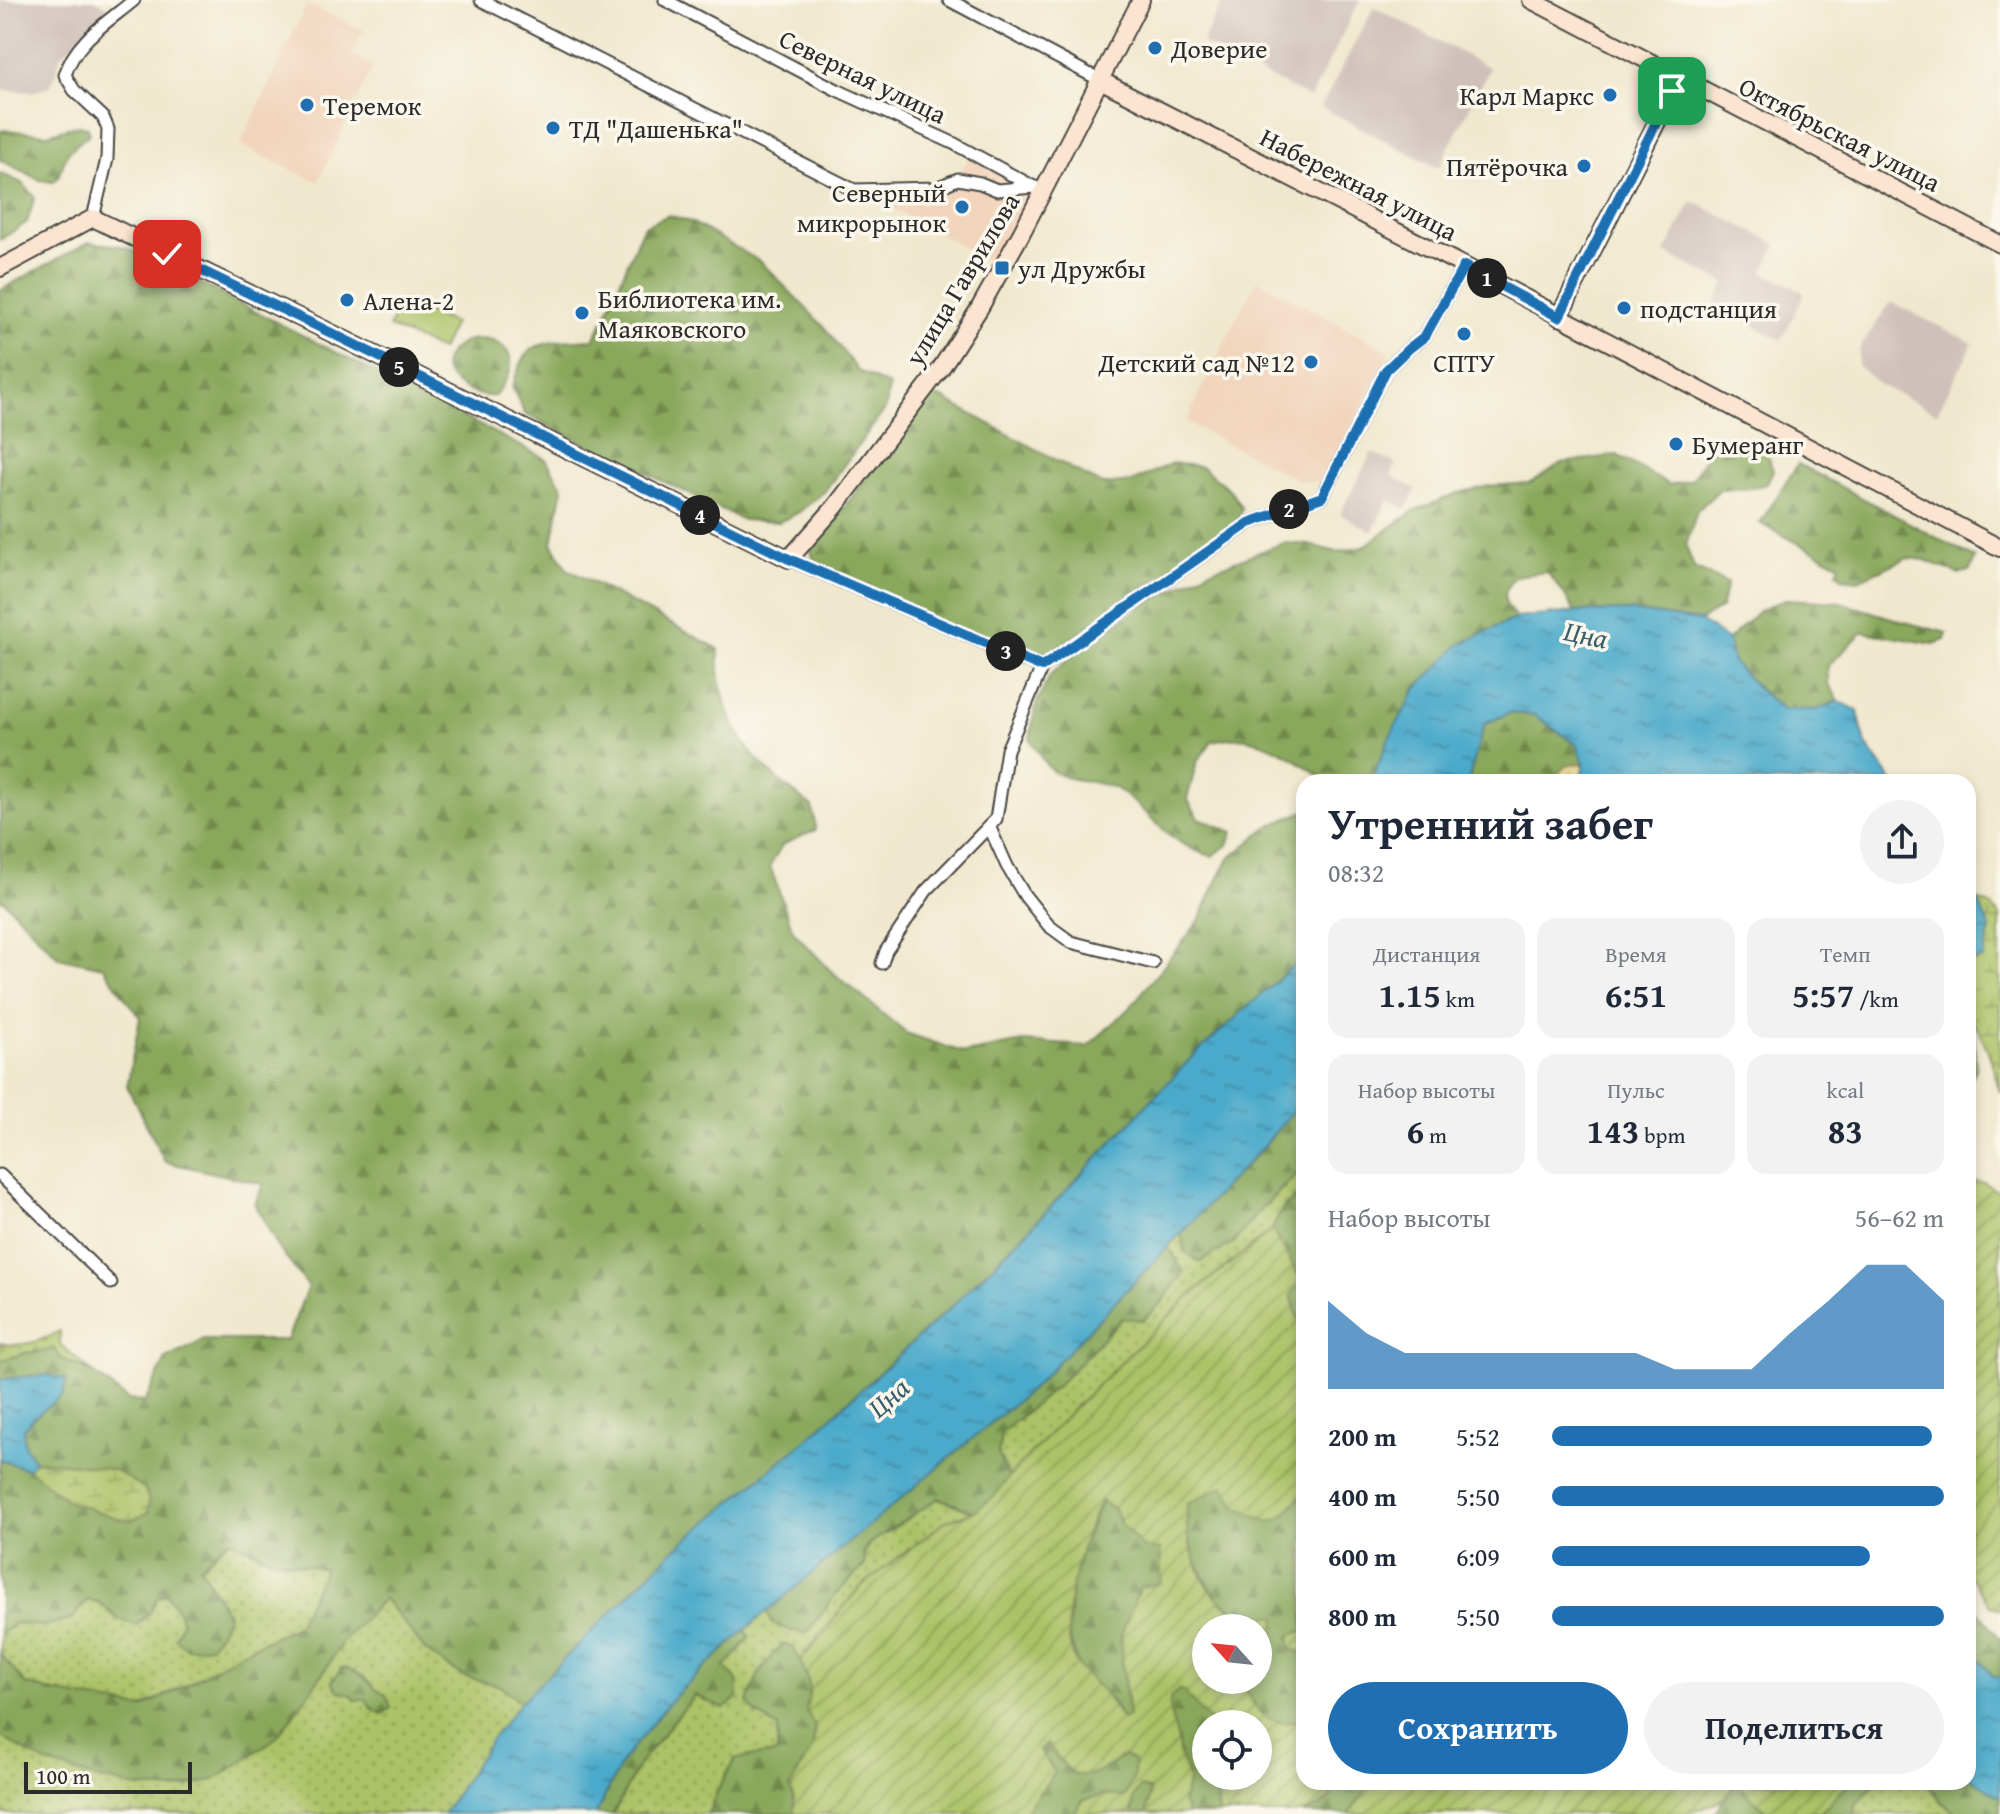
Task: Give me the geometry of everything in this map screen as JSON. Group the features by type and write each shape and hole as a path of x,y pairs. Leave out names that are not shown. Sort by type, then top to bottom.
{"street":[{"path":"0,268 93,218 107,159 108,129 103,117 74,90 65,75 80,45 134,0"},
{"path":"481,0 854,190 936,188 958,179 997,190 1039,189"},
{"name":"Северная улица","path":"665,0 837,90 953,143 1039,189"},
{"name":"Набережная улица","path":"949,0 2000,548"},
{"name":"улица Гаврилова","path":"789,559 835,507 941,368 979,309 1039,189 1141,0"},
{"name":"Октябрьская улица","path":"1531,0 2000,244"},
{"path":"1559,317 1679,78"},
{"path":"93,218 789,559 1042,667"},
{"path":"882,963 886,951 926,891 996,819 1007,750 1042,667 1249,523 1322,497 1386,370 1425,336 1464,266"},
{"path":"989,826 1007,866 1025,896 1049,926 1071,942 1153,963"},
{"path":"0,1175 111,1283"}],"shaded area":[{"path":"0,0 94,0 112,9 60,56 49,87 32,92 0,90"},
{"path":"1223,0 1360,0 1310,98 1202,43"},
{"name":"Теремок","path":"307,4 363,30 352,55 373,66 318,182 240,145"},
{"path":"1374,7 1490,68 1438,168 1321,107"},
{"name":"Северный микрорынок","path":"971,154 1042,191 1002,268 875,199 879,191 936,188 957,179"},
{"path":"1692,201 1777,244 1763,272 1805,293 1781,340 1714,305 1725,283 1665,253"},
{"path":"1257,280 1390,352 1323,482 1300,481 1186,422"},
{"path":"1891,302 1973,343 1937,413 1881,386 1858,366 1859,349"},
{"path":"1372,452 1396,464 1391,475 1416,489 1406,509 1388,500 1372,532 1340,514"}],"green space":[{"path":"79,125 88,127 89,134 68,152 53,182 40,180 0,160 0,131 47,134"},
{"path":"0,173 22,183 35,197 27,222 0,240"},
{"path":"669,215 695,224 761,262 825,328 858,371 889,386 886,408 824,492 798,513 779,522 743,520 525,414 512,387 524,358 536,347 560,341 594,339 644,226"},
{"path":"89,242 122,246 546,459 563,488 552,543 567,569 719,649 719,672 726,707 743,741 766,769 812,807 816,830 782,845 770,866 793,931 830,970 906,1033 965,1053 1023,1042 1088,1046 1129,1009 1199,921 1229,859 1269,826 1296,814 1296,963 949,1309 806,1440 676,1548 521,1702 500,1686 461,1675 425,1650 384,1598 342,1642 277,1737 216,1779 175,1790 136,1787 87,1776 44,1762 0,1736 0,1649 1,1655 25,1684 142,1708 244,1651 297,1626 325,1569 270,1558 229,1539 200,1567 228,1614 210,1646 186,1648 175,1638 182,1621 166,1594 157,1598 149,1614 136,1625 118,1619 99,1602 87,1600 71,1620 41,1626 15,1623 0,1635 0,1460 28,1469 68,1501 75,1464 35,1461 25,1447 23,1429 63,1395 47,1375 0,1379 0,1361 25,1353 55,1349 60,1358 92,1372 128,1400 145,1402 166,1359 204,1340 287,1340 308,1286 279,1249 255,1204 263,1184 165,1162 127,1086 140,1018 103,967 58,957 0,900 0,290"},
{"path":"401,300 454,323 441,350 389,327"},
{"path":"470,340 495,342 508,352 511,368 495,396 480,395 465,389 452,380 444,368 452,351"},
{"path":"929,395 942,398 1102,485 1132,482 1173,463 1202,467 1231,491 1242,509 1236,523 1040,660 1015,662 814,561 810,547 833,522"},
{"path":"1721,440 1743,441 1765,451 1773,470 1767,484 1719,490 1697,511 1686,546 1694,568 1727,583 1721,608 1700,621 1631,611 1575,612 1547,572 1515,576 1505,592 1505,602 1516,618 1460,644 1390,736 1374,774 1317,774 1283,752 1261,743 1234,738 1212,741 1197,762 1187,799 1199,818 1233,832 1228,845 1212,856 1196,851 1171,836 1116,789 1051,770 1030,739 1036,704 1051,674 1089,642 1145,604 1208,571 1284,543 1337,552 1363,547 1414,511 1458,493 1489,486 1530,483 1562,463 1617,455 1669,485 1691,480"},
{"path":"1798,464 1975,558 1970,571 1958,574 1925,560 1907,558 1858,580 1842,578 1837,572 1840,565 1760,523"},
{"path":"1785,599 1840,602 1947,633 1945,640 1934,644 1863,632 1828,666 1828,683 1839,701 1816,710 1783,709 1759,690 1733,662 1728,640 1759,611"},
{"path":"1509,713 1534,715 1577,745 1584,763 1567,766 1558,774 1470,774 1484,724"},
{"path":"1977,900 1991,905 2000,916 2000,1092 1992,1062 1976,1027 1976,960 1983,959 1990,928"},
{"path":"1296,1108 1296,1175 1260,1210 1234,1242 1200,1262 1185,1252 1181,1233"},
{"path":"1296,1175 1296,1197 1283,1208 1272,1230 1193,1293 1073,1409 1009,1477 998,1453 1001,1433 1057,1386 1178,1260 1168,1247 1181,1233 1185,1252 1234,1242 1260,1210"},
{"path":"1976,1182 1983,1182 2000,1193 2000,1609 1991,1606 1976,1584"},
{"path":"1296,1197 1296,1311 1272,1230 1283,1208"},
{"path":"1272,1230 1296,1271 1296,1289 1291,1295 1296,1311 1296,1501 1283,1516 1269,1522 1237,1507 1223,1486 1187,1504 1187,1528 1199,1570 1220,1601 1244,1614 1192,1614 1192,1694 1247,1694 1259,1710 1199,1710 1180,1689 1170,1697 1170,1713 1179,1754 1189,1779 1182,1804 1188,1814 1147,1814 1150,1790 1140,1787 1133,1798 1132,1814 1074,1814 1083,1800 1105,1795 1124,1797 1134,1777 1134,1761 1124,1756 1092,1774 1078,1775 1065,1766 1046,1743 1039,1750 1055,1772 1023,1814 794,1814 790,1787 813,1747 815,1727 806,1710 809,1685 800,1661 859,1588 946,1521 973,1512 993,1498 1073,1409 1193,1293","holes":["1101,1501 1114,1509 1121,1524 1143,1547 1160,1550 1161,1583 1140,1587 1121,1635 1129,1716 1122,1719 1101,1689 1079,1667 1072,1651 1069,1608 1078,1560"]},
{"path":"1168,1247 1184,1272 1162,1302 1143,1320 1122,1318 1057,1386 1001,1433 998,1453 1009,1477 993,1498 973,1512 939,1498 869,1544 864,1552 865,1565 836,1594 807,1633 773,1624 767,1611 1036,1385"},
{"path":"60,1331 60,1344 92,1372 60,1358 25,1353 0,1361 0,1343 31,1343"},
{"path":"35,1461 114,1470 144,1488 149,1501 148,1513 132,1520 119,1519 68,1501 28,1469"},
{"path":"1223,1485 1283,1516 1296,1501 1296,1633 1289,1636 1291,1649 1296,1651 1296,1721 1272,1720 1272,1710 1259,1710 1247,1694 1272,1694 1272,1614 1236,1612 1217,1598 1197,1566 1187,1533 1187,1504"},
{"path":"939,1498 973,1512 946,1521 859,1588 800,1661 793,1647 756,1713 778,1728 777,1753 735,1759 708,1814 613,1814 640,1762 695,1695 725,1667 750,1637 745,1630 767,1611 773,1624 807,1633 836,1594 865,1565 864,1552 869,1544"},
{"path":"1101,1501 1114,1509 1121,1524 1160,1550 1161,1583 1121,1635 1129,1717 1122,1719 1113,1703 1078,1666 1068,1633 1072,1583"},
{"path":"230,1539 270,1558 325,1569 297,1626 244,1651 141,1708 25,1684 1,1655 0,1635 14,1622 41,1626 87,1600 99,1602 118,1619 149,1614 157,1598 166,1594 182,1621 228,1614 200,1567"},
{"path":"384,1597 425,1650 461,1675 500,1686 521,1702 491,1740 443,1814 0,1814 0,1736 45,1762 87,1776 277,1737 342,1642","holes":["352,1695 386,1695 383,1714 373,1709 366,1699 355,1700"]},
{"path":"1976,1610 2000,1638 2000,1678 1992,1675 1976,1656"},
{"path":"1272,1617 1277,1617 1273,1640"},
{"path":"745,1630 750,1637 725,1667 737,1681 738,1697 724,1709 695,1695 640,1762 613,1814 596,1814 623,1760 672,1699"},
{"path":"1296,1633 1296,1651 1291,1649 1289,1636"},
{"path":"783,1644 793,1647 805,1670 809,1685 807,1710 815,1726 813,1747 790,1787 794,1814 708,1814 735,1759 777,1753 778,1728 756,1713 748,1703 761,1671"},
{"path":"342,1668 356,1672 386,1695 391,1708 383,1714 373,1709 366,1699 355,1700 352,1695 337,1689 332,1681"},
{"path":"1180,1689 1201,1710 1192,1710 1192,1790 1216,1790 1219,1814 1188,1814 1182,1804 1189,1779 1179,1754 1170,1713 1170,1697"},
{"path":"1272,1720 1296,1721 1296,1790 1336,1790 1319,1806 1303,1812 1219,1814 1216,1790 1244,1793 1248,1790 1272,1790"},
{"path":"1046,1743 1065,1766 1078,1775 1092,1774 1124,1756 1134,1761 1134,1777 1124,1797 1105,1795 1083,1800 1074,1814 1023,1814 1055,1772 1039,1749"},
{"path":"1976,1781 2000,1797 2000,1814 1957,1814 1932,1790 1976,1790"},
{"path":"1140,1787 1150,1790 1147,1814 1132,1814 1133,1798"},
{"path":"1335,1790 1366,1790 1350,1814 1303,1814 1315,1809"},
{"path":"1731,1790 1744,1790 1769,1814 1711,1814 1715,1813"},
{"path":"1731,1790 1723,1800 1688,1814 1350,1814 1364,1792"},
{"path":"1744,1790 1841,1790 1821,1812 1769,1814"},
{"path":"1841,1790 1869,1790 1855,1805 1855,1814 1805,1814 1821,1812"},
{"path":"1869,1790 1932,1790 1957,1814 1855,1814 1855,1805"}],"sand":[{"path":"1584,763 1582,774 1558,774 1567,766"}],"water":[{"name":"Цна","path":"1631,611 1700,621 1728,640 1733,662 1759,690 1783,709 1816,710 1839,701 1858,711 1865,743 1887,774 1582,774 1584,763 1577,745 1534,715 1509,713 1484,724 1470,774 1374,774 1390,736 1417,688 1460,644 1516,618 1575,612"},
{"path":"1976,899 1990,928 1983,959 1976,960"},
{"name":"Цна","path":"1296,963 1296,1108 1263,1147 1036,1385 745,1630 672,1699 623,1760 596,1814 443,1814 491,1740 521,1702 676,1548 806,1440 949,1309 1025,1234 1191,1058"},
{"path":"47,1375 66,1379 63,1395 23,1429 25,1447 35,1461 28,1469 0,1460 0,1379"},
{"path":"1976,1656 1992,1675 2000,1678 2000,1797 1976,1781"}],"place":[{"name":"Доверие","path":"1155,48"},
{"name":"Карл Маркс","path":"1610,95"},
{"name":"Теремок","path":"307,105"},
{"name":"ТД \"Дашенька\"","path":"553,128"},
{"name":"Пятёрочка","path":"1584,166"},
{"name":"Северный микрорынок","path":"962,207"},
{"name":"ул Дружбы","path":"1002,268"},
{"name":"Алена-2","path":"347,300"},
{"name":"подстанция","path":"1624,308"},
{"name":"Библиотека им. Маяковского","path":"582,313"},
{"name":"СПТУ","path":"1464,334"},
{"name":"Детский сад №12","path":"1311,362"},
{"name":"Бумеранг","path":"1676,444"}],"route":[{"path":"167,254 789,559 1042,667 1249,523 1322,497 1386,370 1425,336 1464,266 1559,317 1672,91"}]}
